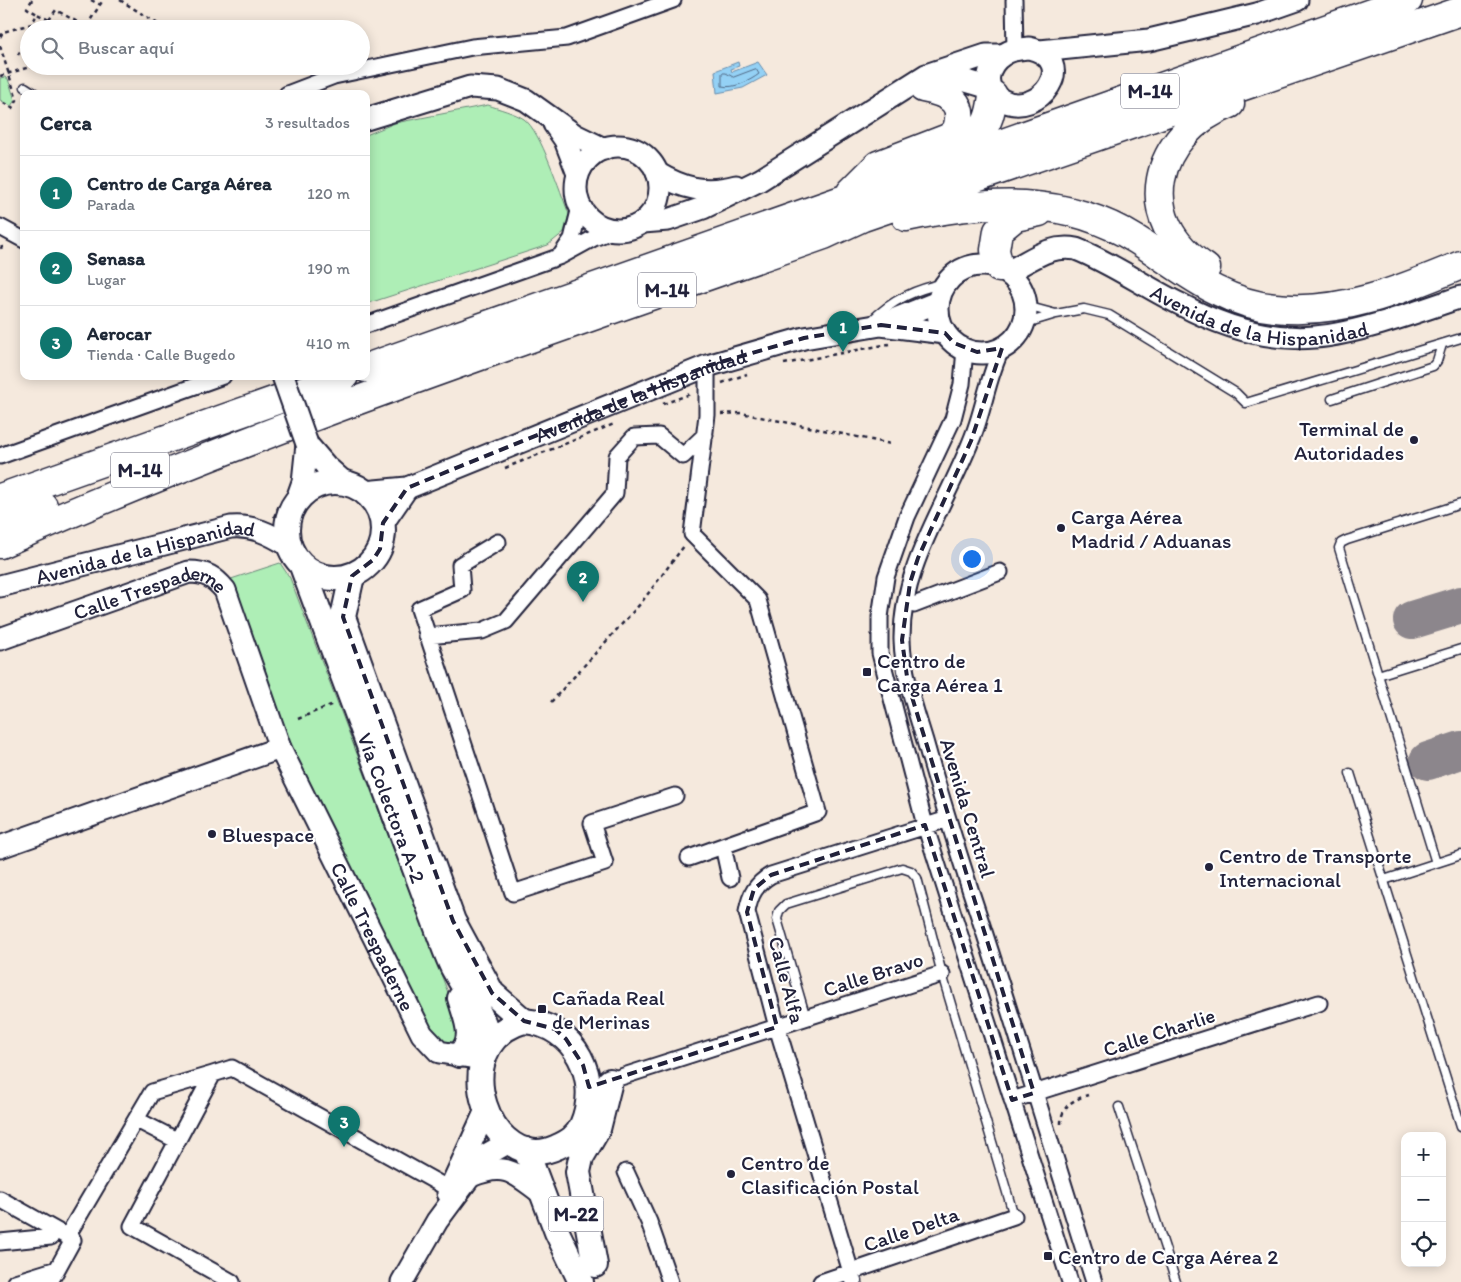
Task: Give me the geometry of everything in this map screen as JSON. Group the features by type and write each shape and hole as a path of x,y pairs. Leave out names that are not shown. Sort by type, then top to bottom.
{"highway":[{"name":"M-14","path":"370,367 1408,0"},
{"name":"M-14","path":"0,523 107,480 283,428 824,235 864,217 1256,80 1300,67 1461,11"},
{"path":"1300,67 1263,92 1226,106 1199,120 1184,132 1174,144 1163,172 1160,198 1164,220 1175,242 1193,260 1230,281 1264,290 1305,293 1347,288 1380,280 1461,250"},
{"path":"844,198 878,165 948,138 956,132 960,115 957,105 941,92 923,88"},
{"path":"893,182 915,159 974,138 984,128 990,117 991,91"},
{"path":"824,235 876,228 906,217 969,206 1022,203 1065,210 1102,222 1137,240 1206,287 1250,304 1273,308 1324,308 1366,300 1409,287 1461,265"},
{"path":"1003,270 994,241 1002,225 1024,214 1065,210"},
{"name":"M-14","path":"0,498 333,380"},
{"path":"0,544 148,480 283,428"}],"main road":[{"path":"328,482 355,488 373,501 382,523 383,536 376,554 364,569 352,576 326,578 302,566 288,545 287,521 298,499 311,488 328,482"},
{"name":"Vía Colectora A-2","path":"302,566 452,965 475,1003 487,1028 487,1051"},
{"name":"Vía Colectora A-2","path":"352,576 343,617 453,920 492,993 524,1021"},
{"path":"452,965 470,1040 466,1048 459,1055"},
{"path":"593,1276 578,1172 581,1158 598,1129 599,1084 583,1065 566,1039 555,1029 538,1022 524,1021 508,1025 497,1034 487,1051 481,1090 486,1110 497,1129 518,1146 549,1151 570,1141 579,1130 599,1084"},
{"name":"M-22","path":"570,1141 569,1188 593,1276"},
{"name":"M-22","path":"518,1146 544,1195 557,1232 593,1276"}],"street":[{"path":"370,68 472,47 567,38 673,0"},
{"path":"991,91 988,77 991,65 1009,52 1014,0"},
{"path":"370,325 560,256 614,230 629,228 643,222 668,220 703,208 760,180 889,100 902,88 926,75 986,55 1029,48 1040,51 1149,40 1256,7 1297,0"},
{"path":"889,100 944,79 966,80 991,91 1004,102 1028,103 1049,89 1053,80 1074,60 1105,45"},
{"path":"1040,51 1049,58 1053,80"},
{"path":"297,90 339,75"},
{"path":"370,118 470,87 498,89 526,100 575,135 604,149"},
{"path":"549,118 565,140 578,174"},
{"path":"614,230 600,226 589,219 580,207 576,191 578,174 588,158 604,149 620,146 635,150 648,160 657,173 660,186 658,200 653,212 643,222"},
{"path":"657,173 680,186 719,190 760,180"},
{"path":"560,256 572,239 580,207"},
{"path":"1003,270 1050,248 1065,247"},
{"path":"1024,309 1003,270 988,265 965,268 946,283 938,302 938,313 945,333 954,342 965,349 977,352 990,352 1002,348 1013,340 1024,309 1033,274 1042,262 1065,247"},
{"name":"Avenida de la Hispanidad","path":"1065,247 1089,254 1128,277 1209,318 1240,330 1268,335 1315,337 1333,334 1461,297"},
{"name":"Avenida de la Hispanidad","path":"355,488 407,488 707,366 804,338 872,326 938,302"},
{"name":"Avenida de la Hispanidad","path":"872,326 945,333"},
{"name":"Avenida Central","path":"1002,348 989,378 982,409 971,441 918,558 905,608 902,640 908,684 948,819 1094,1282"},
{"name":"Avenida Central","path":"965,349 962,384 953,419 895,549 886,577 880,617 880,653 882,669 925,825 1070,1282"},
{"path":"689,858 818,812 758,600 692,534 707,414 707,366"},
{"path":"0,456 212,380"},
{"path":"285,380 307,444 326,466 355,488"},
{"path":"428,636 482,631 506,621 615,493 617,456 634,436 659,436 683,456 705,435"},
{"path":"298,499 303,482 307,444"},
{"path":"382,523 407,488"},
{"name":"Avenida de la Hispanidad","path":"0,586 230,527 246,526 269,534 288,545"},
{"path":"498,542 460,565 462,590 419,609 513,894 605,863 592,823 675,796"},
{"name":"Calle Trespaderne","path":"0,639 189,572 202,572 214,578 225,590 280,748 422,1034 439,1052 459,1055 487,1051"},
{"path":"914,605 1000,572"},
{"path":"0,847 280,748"},
{"name":"Calle Alfa","path":"853,1277 777,1027 747,912 754,889 771,875 948,819"},
{"path":"723,846 730,878"},
{"name":"Calle Bravo","path":"599,1084 942,974"},
{"name":"Calle Charlie","path":"1012,1100 1318,1003"},
{"path":"73,1240 69,1233 152,1092 232,1068 449,1189"},
{"path":"213,1074 176,1140 132,1226 232,1282"},
{"path":"437,1221 449,1189 486,1110"},
{"path":"137,1120 176,1140"},
{"path":"402,1282 437,1221 486,1155 518,1146"},
{"path":"471,1176 496,1168 513,1172 544,1195"},
{"path":"626,1172 649,1222 670,1282"},
{"path":"0,1198 73,1240"},
{"name":"Calle Delta","path":"821,1282 853,1277 1014,1216"},
{"path":"0,1242 51,1237"},
{"path":"15,1282 54,1276 73,1240"}],"lane":[{"path":"25,88 29,90"},
{"path":"872,326 883,308 904,295 920,288 946,283"},
{"path":"1024,309 1056,314 1084,309 1109,315 1236,393 1246,403 1461,338"},
{"path":"1024,309 1056,314"},
{"path":"1332,399 1433,366 1437,361 1442,344"},
{"path":"1436,863 1340,553 1340,545 1347,540 1461,504"},
{"path":"1378,675 1461,649"},
{"path":"1350,773 1461,1126"},
{"path":"1384,880 1461,855"},
{"path":"806,1018 777,919 779,911 786,904 902,868 911,871 916,878 942,974 1014,1216"},
{"path":"1119,1107 1176,1282"}],"path":[{"path":"32,0 28,8 49,20 56,10 74,20"},
{"path":"92,0 99,4"},
{"path":"90,20 103,0"},
{"path":"120,0 152,20"},
{"path":"34,20 37,14"},
{"path":"0,37 3,32 20,27"},
{"path":"0,46 17,100 12,108 0,101"},
{"path":"18,54 20,50"},
{"path":"0,76 20,70"},
{"path":"782,364 895,343"},
{"path":"657,407 751,373"},
{"path":"707,414 741,414 891,444"},
{"path":"504,469 615,424"},
{"path":"551,702 641,603 692,534"},
{"path":"298,719 337,702"},
{"path":"1061,1130 1061,1120 1068,1104 1088,1095"}],"highlighted area":[{"path":"881,325 945,333 954,343 977,352 1002,348 971,441 918,558 910,583 902,640 908,684 1034,1093 1012,1100 925,825 771,875 754,889 747,912 777,1027 589,1087 583,1065 566,1039 555,1029 524,1021 492,993 453,921 343,617 352,576 373,560 380,549 383,523 407,488 707,366 804,338"}],"green space":[{"path":"5,77 8,79 15,100 11,106 0,100 0,78"},
{"path":"488,105 524,119 537,136 550,163 569,214 564,232 548,245 370,303 370,133 395,123"},
{"path":"280,563 290,578 455,1011 458,1043 449,1045 434,1039 306,789 225,581"}],"water":[{"path":"738,62 739,66 731,69 732,72 758,62 767,75 743,88 717,93 715,71"}],"taxiway":[{"path":"1412,620 1461,605"},
{"path":"1428,761 1461,750"}],"place":[{"name":"Centro de Carga Aérea","path":"843,352"},
{"name":"Terminal de Autoridades","path":"1414,440"},
{"name":"Carga Aérea Madrid / Aduanas","path":"1061,528"},
{"name":"Senasa","path":"583,602"},
{"name":"Centro de Carga Aérea 1","path":"867,672"},
{"name":"Bluespace","path":"212,834"},
{"name":"Centro de Transporte Internacional","path":"1209,867"},
{"name":"Cañada Real de Merinas","path":"542,1009"},
{"name":"Aerocar","path":"344,1147"},
{"name":"Centro de Clasificación Postal","path":"731,1174"},
{"name":"Centro de Carga Aérea 2","path":"1048,1256"}]}
